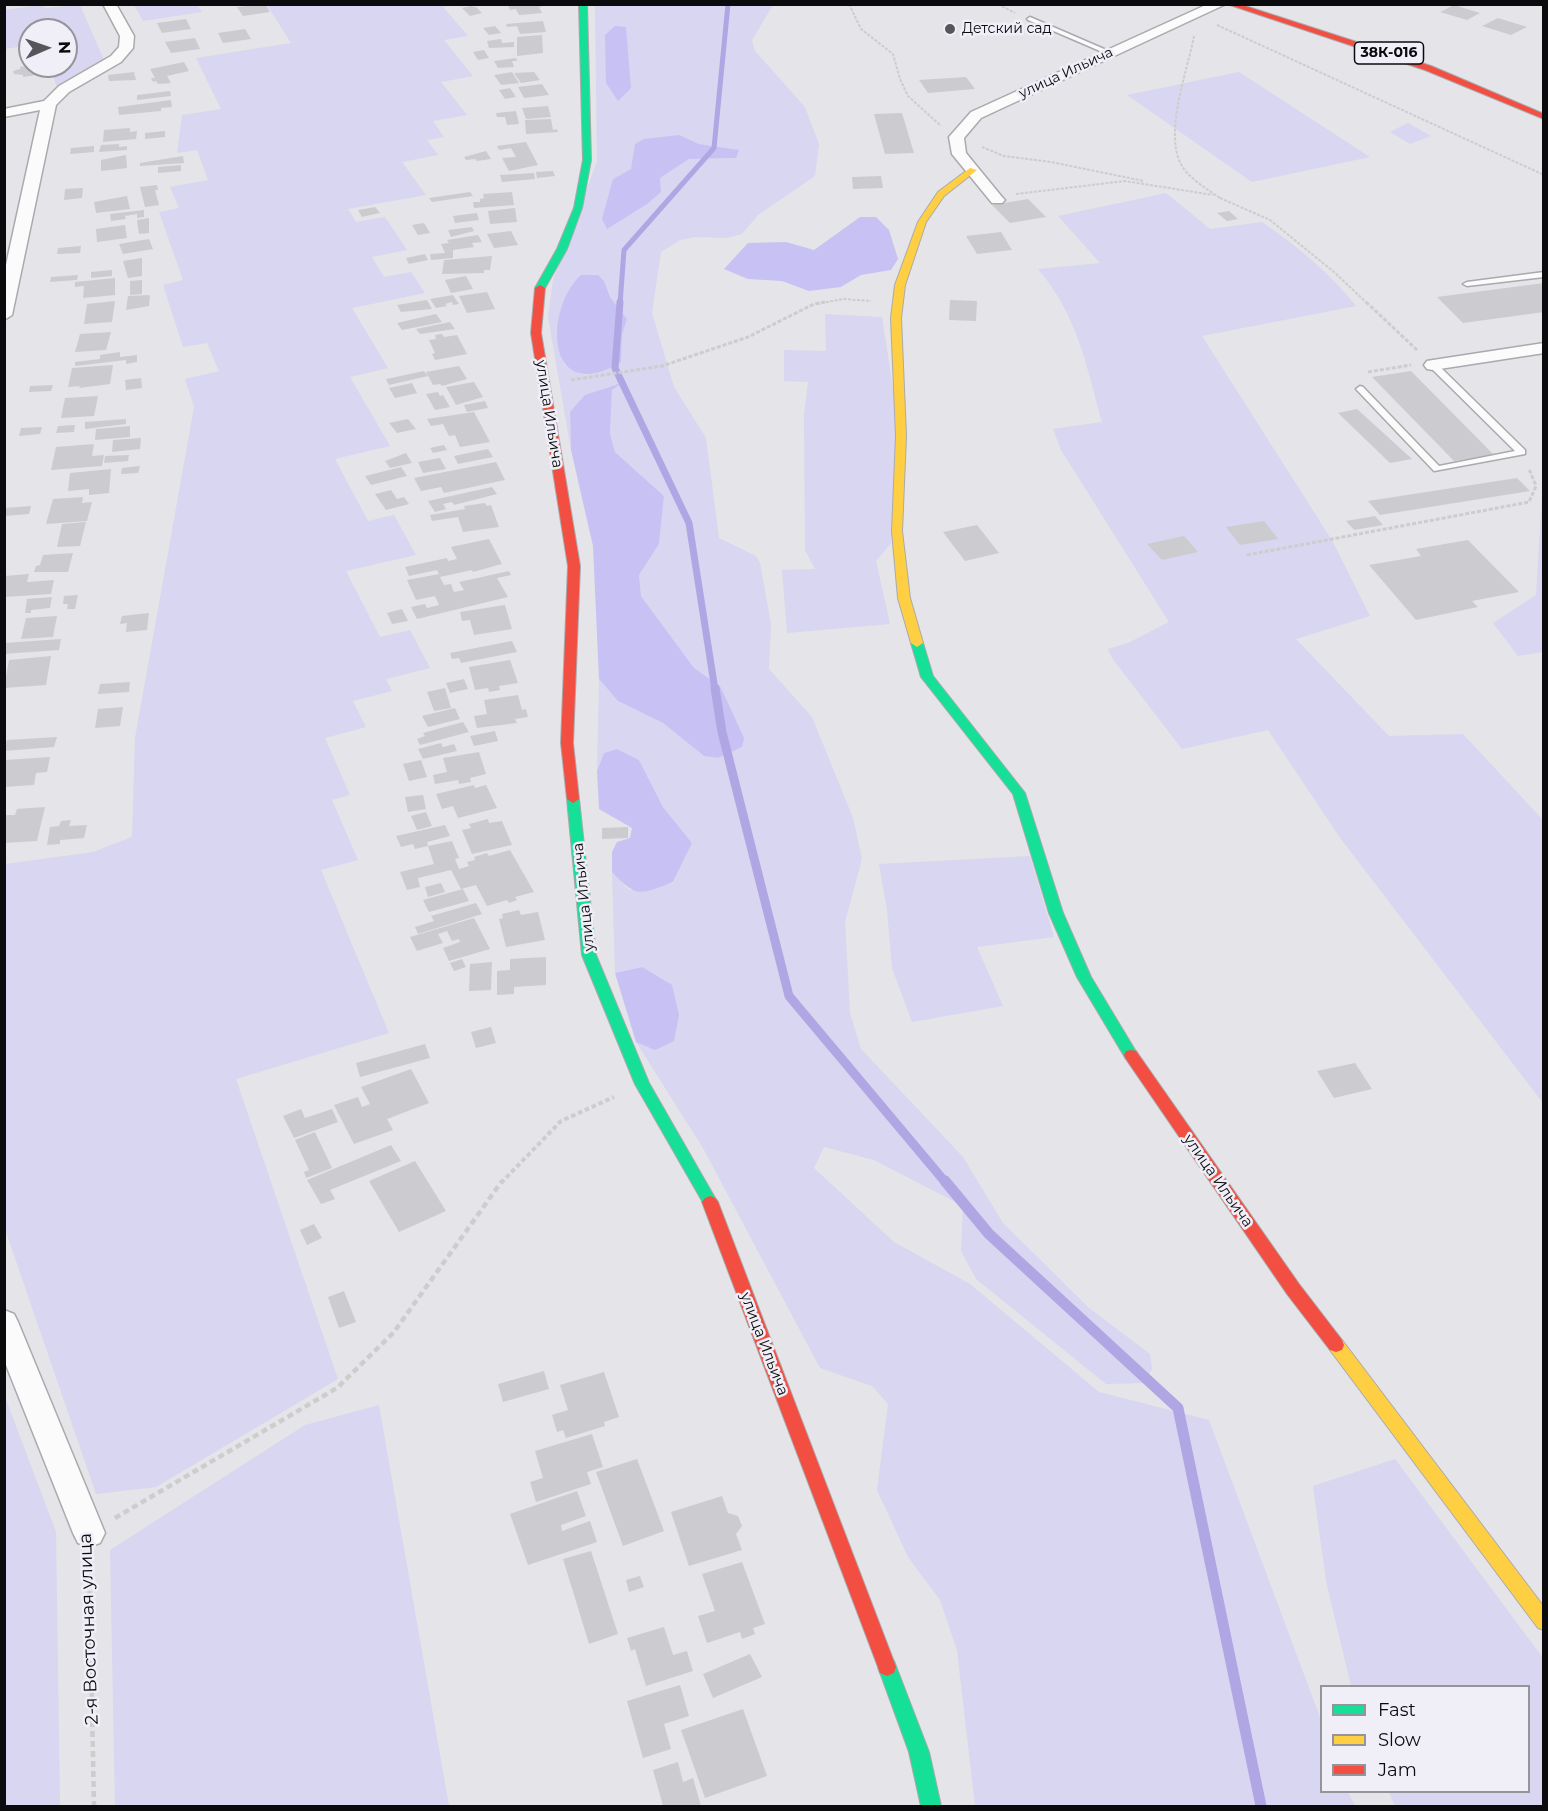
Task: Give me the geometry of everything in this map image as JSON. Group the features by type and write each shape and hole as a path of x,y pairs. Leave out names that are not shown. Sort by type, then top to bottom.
{"street":[{"path":"4,315 49,104 64,89 116,59 126,48 127,36 109,4"},
{"name":"улица Ильича","path":"583,4 586,160 578,208 562,249 540,289 536,333 574,566 567,743 590,955 642,1084 707,1195 919,1752 931,1806"},
{"name":"улица Ильича","path":"956,137 976,115 1109,52 1220,4"},
{"name":"38К-016","path":"1230,4 1395,55 1500,96 1544,117"},
{"path":"4,113 49,104"},
{"path":"956,137 959,154 997,200"},
{"name":"улица Ильича","path":"973,170 941,194 922,222 900,285 896,318 901,436 897,531 904,598 927,677 1019,793 1056,913 1084,977 1126,1048 1293,1289 1544,1622"},
{"path":"1431,363 1544,348"},
{"name":"2-я Восточная улица","path":"4,1322 89,1533"}],"lane":[{"path":"1030,19 1109,52"},
{"path":"1467,284 1544,274"},
{"path":"1431,363 1522,452"},
{"path":"1360,389 1437,469 1522,452"}],"path":[{"path":"849,4 861,29 894,54 900,86 919,110 956,137 1004,156 1085,168 1167,187"},
{"path":"1220,198 1181,165 1174,144 1196,15 1544,175"},
{"path":"1013,194 1125,181 1205,192 1220,198 1270,220 1334,272 1431,363"},
{"path":"544,383 606,376 662,366 748,338 814,304 843,299 898,302"},
{"path":"1360,389 1364,373 1431,363"},
{"path":"1246,555 1529,502 1536,486 1522,452"},
{"path":"89,1533 337,1388 394,1332 504,1178 561,1121 642,1084"},
{"name":"2-я Восточная улица","path":"89,1533 94,1806"}],"shaded area":[{"path":"40,5 46,8 80,5 104,60 78,75 78,18 18,18 18,47 5,49 5,10"},
{"path":"134,5 197,5 202,12 143,21"},
{"path":"267,5 453,5 443,7 468,36 444,40 473,76 441,82 467,115 433,121 444,137 427,140 438,155 402,162 426,195 348,209 356,222 385,217 407,250 372,257 384,277 411,272 425,293 352,308 388,368 350,377 390,446 335,459 368,521 394,515 416,555 346,571 380,637 410,630 430,668 386,679 392,691 353,701 366,727 325,738 350,795 332,800 358,860 321,870 389,1033 236,1079 338,1379 156,1487 96,1494 5,1229 5,864 93,852 132,837 135,738 194,407 185,379 219,371 207,343 183,347 163,285 183,280 159,212 179,208 170,187 208,180 197,150 177,153 182,115 221,109 196,58 291,43"},
{"path":"595,5 773,5 752,40 755,51 805,107 819,144 815,176 758,215 742,234 726,238 695,237 680,240 661,252 652,313 674,387 706,438 719,538 756,556 760,563 771,624 769,669 812,717 853,818 862,859 845,922 850,1013 861,1049 963,1157 1003,1223 1089,1308 1150,1354 1152,1369 1144,1383 1106,1384 976,1279 961,1251 963,1206 874,1160 824,1147 814,1168 894,1242 970,1284 1099,1392 1209,1420 1320,1717 1320,1793 1348,1793 1355,1806 975,1806 957,1650 940,1600 908,1557 877,1490 888,1404 872,1386 820,1368 703,1148 636,1042 642,967 615,973 612,872 629,890 673,883 692,843 663,807 639,760 617,749 604,753 597,771 599,679 618,701 663,723 704,756 718,758 742,747 720,686 694,668 641,596 639,575 659,544 664,496 615,452 610,434 612,390 620,384 570,412 571,450 548,317 553,280 597,161","holes":["679,136 699,144 738,150 736,158 689,159 660,178 613,179 632,169","604,282 610,297 627,319 622,335 621,362 591,374 577,373 563,362"]},
{"path":"615,26 626,27 631,88 618,101 606,83 605,35"},
{"path":"1239,72 1370,157 1252,182 1127,95"},
{"path":"54,78 73,78 57,87"},
{"path":"1408,123 1431,136 1410,144 1390,132"},
{"path":"679,135 699,144 739,150 736,158 689,159 660,178 661,192 647,204 607,229 602,219 613,179 631,169 635,144 644,139"},
{"path":"1166,193 1210,229 1262,222 1312,261 1356,306 1202,336 1333,542 1370,616 1296,639 1389,736 1463,734 1543,820 1543,1103 1341,839 1268,730 1182,749 1112,658 1108,649 1128,643 1169,622 1061,450 1053,429 1102,422 1072,323 1052,287 1038,269 1100,263 1058,216"},
{"path":"860,217 876,217 889,230 898,259 891,270 861,275 841,287 809,291 782,281 748,279 724,269 748,243 786,242 814,250"},
{"path":"581,275 598,275 604,281 610,297 627,319 622,335 621,362 596,373 578,373 565,364 559,349 557,330 561,310 569,291"},
{"path":"825,314 882,317 900,434 891,543 876,561 890,624 787,633 782,570 815,569 805,550 804,415 808,382 784,381 784,350 826,351"},
{"path":"622,383 612,390 610,434 615,452 664,496 659,544 639,575 641,596 694,668 720,686 744,738 742,747 718,758 704,756 663,723 618,701 599,679 593,546 571,450 570,412 585,395"},
{"path":"1543,478 1543,652 1518,656 1493,623 1536,595"},
{"path":"617,749 639,760 663,807 692,843 673,882 646,891 640,892 628,887 612,872 612,852 617,842 630,838 632,828 599,809 597,771 604,753"},
{"path":"1030,856 1054,937 977,947 1003,1006 912,1022 892,968 887,910 879,864"},
{"path":"642,967 672,985 679,1015 674,1041 655,1050 636,1042 615,973"},
{"path":"5,1397 56,1532 60,1806 5,1806"},
{"path":"379,1405 449,1806 115,1806 110,1550 305,1425"},
{"path":"1395,1459 1543,1658 1543,1806 1395,1806 1389,1793 1530,1793 1530,1685 1351,1685 1326,1581 1313,1486"}],"building":[{"path":"265,4 270,12 243,16 237,7"},
{"path":"543,4 539,7 542,13 519,15 516,9 510,10 508,5"},
{"path":"1454,5 1480,13 1467,20 1440,12"},
{"path":"476,7 482,13 470,16 462,8"},
{"path":"1498,18 1527,27 1511,35 1482,26"},
{"path":"186,19 191,29 162,33 157,23"},
{"path":"543,21 546,32 520,34 517,26 507,27 506,24"},
{"path":"495,26 501,33 489,35 483,28"},
{"path":"245,29 251,39 223,43 218,33"},
{"path":"542,35 543,53 517,56 517,37"},
{"path":"195,38 200,49 171,53 165,42"},
{"path":"501,39 502,43 514,42 514,47 489,48 487,41"},
{"path":"484,50 489,58 478,60 473,52"},
{"path":"516,58 517,61 512,61 514,67 498,68 494,61"},
{"path":"184,62 189,71 167,76 171,83 153,82 151,78 155,78 150,69"},
{"path":"134,72 136,80 109,81 108,75"},
{"path":"512,72 519,83 501,85 494,75"},
{"path":"534,72 540,80 521,83 514,73"},
{"path":"966,77 975,89 928,93 919,80"},
{"path":"542,84 549,95 524,98 518,87"},
{"path":"510,88 516,97 505,99 499,90"},
{"path":"170,91 171,96 137,100 137,95"},
{"path":"171,100 172,107 161,108 161,111 119,115 118,107"},
{"path":"548,106 551,117 526,119 522,108"},
{"path":"516,111 519,124 507,125 505,117 497,117 496,113"},
{"path":"902,113 914,153 885,154 874,114"},
{"path":"551,119 553,130 557,129 558,132 526,134 525,120"},
{"path":"130,128 130,132 137,131 136,139 103,142 104,130"},
{"path":"165,131 165,137 145,139 145,133"},
{"path":"526,142 538,165 509,171 502,158 516,157 511,148 499,150 497,146"},
{"path":"119,144 119,147 127,146 127,150 99,152 101,145"},
{"path":"94,146 94,152 70,154 71,148"},
{"path":"486,151 491,159 477,161 475,159 466,160 464,157"},
{"path":"126,155 127,168 101,171 101,160"},
{"path":"183,156 184,163 140,166 140,163"},
{"path":"181,165 181,171 158,173 158,167"},
{"path":"553,171 555,176 537,178 536,172"},
{"path":"534,173 535,179 502,182 500,175"},
{"path":"881,176 883,188 853,189 852,177"},
{"path":"157,185 158,190 155,190 159,205 145,207 140,187"},
{"path":"83,188 82,198 64,200 65,189"},
{"path":"470,192 473,196 432,202 429,198"},
{"path":"512,192 514,205 474,208 473,202 480,202 480,199 484,198 483,194"},
{"path":"127,196 130,209 96,213 94,202"},
{"path":"1028,199 1046,217 1010,223 992,205"},
{"path":"375,207 380,213 362,217 358,210"},
{"path":"515,208 517,222 490,224 488,211"},
{"path":"144,210 144,217 137,218 137,214 125,216 126,219 111,221 110,214"},
{"path":"1229,211 1238,219 1227,221 1217,213"},
{"path":"477,213 479,220 455,223 453,216"},
{"path":"149,218 149,233 139,234 137,220"},
{"path":"424,223 430,233 418,235 412,225"},
{"path":"125,225 127,238 97,242 96,229"},
{"path":"472,227 474,231 451,237 448,230"},
{"path":"511,231 518,245 494,248 487,234"},
{"path":"1001,232 1012,250 977,254 966,236"},
{"path":"478,235 482,242 472,243 474,247 453,250 453,258 431,260 430,254 445,253 441,244 449,243 447,240"},
{"path":"149,239 153,249 123,254 119,244"},
{"path":"81,246 80,253 57,254 58,248"},
{"path":"425,254 428,260 409,264 406,258"},
{"path":"492,256 490,270 484,270 484,273 442,274 444,260"},
{"path":"142,258 142,276 128,278 123,261"},
{"path":"112,270 112,276 91,278 91,272"},
{"path":"78,275 77,280 50,282 51,277"},
{"path":"466,276 473,289 451,293 445,280"},
{"path":"115,278 115,295 83,298 84,286 75,287 75,282"},
{"path":"142,280 142,294 130,295 130,281"},
{"path":"1544,283 1544,312 1463,323 1437,297"},
{"path":"487,292 495,309 467,313 459,296"},
{"path":"150,295 149,306 126,310 128,296"},
{"path":"453,295 459,304 453,305 452,302 445,304 447,306 436,308 430,299"},
{"path":"427,300 432,309 401,312 397,305"},
{"path":"950,300 977,301 976,321 949,320"},
{"path":"115,301 112,322 84,324 87,304"},
{"path":"436,314 442,322 402,330 397,323"},
{"path":"450,322 455,329 420,334 416,329"},
{"path":"111,332 106,350 75,352 80,334"},
{"path":"442,334 444,337 457,335 467,354 435,360 432,354 435,353 429,340 436,339 435,335"},
{"path":"120,352 120,357 137,355 137,362 126,364 126,360 75,366 75,362 100,359 100,355"},
{"path":"113,365 110,384 68,387 72,368"},
{"path":"459,366 467,379 442,386 433,385 426,372"},
{"path":"424,371 428,376 389,385 386,379"},
{"path":"1411,371 1494,455 1454,461 1372,377"},
{"path":"141,378 142,388 126,390 125,380"},
{"path":"474,382 483,397 456,405 446,387"},
{"path":"412,383 417,393 395,398 389,388"},
{"path":"53,385 51,391 29,392 30,386"},
{"path":"438,392 440,396 443,395 450,407 435,410 426,394"},
{"path":"98,396 94,416 61,418 65,398"},
{"path":"485,401 488,408 467,412 464,405"},
{"path":"1357,409 1412,459 1390,463 1338,413"},
{"path":"474,412 490,442 460,447 455,435 449,436 443,424 431,426 427,419"},
{"path":"126,419 126,424 85,429 85,422"},
{"path":"408,419 416,429 397,433 389,423"},
{"path":"75,425 74,432 56,433 58,426"},
{"path":"130,426 130,437 95,440 96,429"},
{"path":"42,427 40,434 19,436 21,428"},
{"path":"141,438 140,449 112,452 113,440"},
{"path":"94,444 92,456 104,455 102,466 51,470 56,447"},
{"path":"444,445 447,450 433,453 430,448"},
{"path":"488,449 493,457 458,464 454,456"},
{"path":"406,453 412,463 390,468 385,461"},
{"path":"129,455 128,461 104,463 105,456"},
{"path":"440,458 446,469 423,473 418,462"},
{"path":"496,462 505,480 444,493 441,487 421,491 414,478"},
{"path":"140,466 138,473 121,474 122,468"},
{"path":"401,467 407,476 371,485 365,476"},
{"path":"111,469 109,493 89,495 89,489 68,491 70,473"},
{"path":"1517,478 1530,491 1380,515 1368,501"},
{"path":"492,487 497,494 454,505 452,502 443,504 446,509 435,512 428,501"},
{"path":"391,490 397,499 404,497 409,504 386,510 375,494"},
{"path":"83,497 82,503 92,502 87,521 46,524 53,499"},
{"path":"485,503 487,506 491,505 499,527 463,532 458,517 432,521 430,515 465,509 464,506"},
{"path":"31,506 29,514 4,516 4,508"},
{"path":"1375,516 1383,525 1354,530 1346,521"},
{"path":"1264,521 1278,539 1240,545 1226,527"},
{"path":"86,522 80,546 57,547 62,524"},
{"path":"977,525 999,553 965,561 943,532"},
{"path":"1184,536 1198,552 1162,560 1147,544"},
{"path":"489,539 502,564 473,572 472,570 440,577 444,585 451,584 454,592 464,590 459,582 509,571 511,575 497,578 508,597 417,619 411,607 425,604 427,608 439,605 435,596 416,600 407,580 439,574 437,570 409,576 405,567 447,558 448,561 457,559 451,547"},
{"path":"1468,540 1519,592 1472,601 1478,607 1416,620 1369,565 1421,556 1416,549"},
{"path":"73,553 68,572 34,572 36,566 40,565 43,555"},
{"path":"29,574 27,582 54,580 51,594 4,597 4,576"},
{"path":"78,595 75,609 67,609 68,604 63,604 64,596"},
{"path":"52,597 50,608 25,613 27,599"},
{"path":"505,605 512,629 474,635 470,620 462,621 460,612"},
{"path":"402,609 408,621 392,624 387,613"},
{"path":"149,613 147,630 126,632 127,623 120,624 122,616"},
{"path":"57,616 53,637 21,639 26,618"},
{"path":"61,639 59,650 4,654 4,643"},
{"path":"512,641 517,652 461,663 459,658 452,659 450,653"},
{"path":"51,656 46,685 4,688 9,660"},
{"path":"510,660 518,683 499,686 500,690 489,692 488,688 475,690 469,667"},
{"path":"464,679 468,689 450,693 446,683"},
{"path":"130,682 129,692 98,694 100,684"},
{"path":"445,688 451,708 434,711 427,692"},
{"path":"518,695 522,710 526,709 528,717 515,719 517,723 477,728 474,716 487,714 484,700"},
{"path":"123,707 120,726 95,728 98,709"},
{"path":"455,708 460,719 428,727 422,716"},
{"path":"463,722 469,732 420,745 417,739 425,736 423,733"},
{"path":"495,731 498,741 474,746 470,736"},
{"path":"57,737 54,747 4,751 7,740"},
{"path":"441,743 443,747 454,744 457,751 423,759 418,749"},
{"path":"479,752 486,774 470,778 471,782 459,784 458,780 435,784 433,775 447,772 443,758"},
{"path":"50,757 47,772 36,773 34,785 4,787 5,760"},
{"path":"421,760 427,777 409,781 403,764"},
{"path":"474,785 475,788 486,785 497,808 458,818 453,806 442,809 436,794"},
{"path":"423,795 426,809 408,812 405,797"},
{"path":"45,807 37,841 4,843 4,815 15,815 17,809"},
{"path":"426,812 432,826 417,830 411,816"},
{"path":"488,819 489,823 502,821 512,845 472,854 462,830 471,828 469,824"},
{"path":"71,820 69,826 87,825 84,838 60,840 60,844 47,845 50,827 59,826 61,821"},
{"path":"445,825 450,836 427,842 428,846 415,849 413,844 401,847 396,836"},
{"path":"628,827 628,838 602,839 602,828"},
{"path":"452,841 459,858 455,859 459,869 469,866 467,862 475,860 474,857 487,853 489,856 510,850 534,892 515,897 517,900 509,903 507,900 487,906 476,885 461,889 451,870 418,878 420,887 407,890 400,872 434,864 428,846"},
{"path":"441,883 445,892 428,897 425,887"},
{"path":"463,889 469,901 429,912 423,900"},
{"path":"476,903 482,914 418,934 415,927 434,921 431,916"},
{"path":"519,910 521,915 538,912 545,940 506,947 499,919 503,918 502,914"},
{"path":"474,918 490,949 449,961 443,948 460,942 459,939 452,941 447,931 438,934 443,943 417,951 410,937"},
{"path":"546,957 546,985 514,987 514,994 497,995 497,971 510,970 510,959"},
{"path":"462,959 466,967 454,971 450,963"},
{"path":"492,962 491,990 469,991 470,964"},
{"path":"491,1027 496,1043 476,1048 471,1032"},
{"path":"425,1044 430,1058 360,1077 356,1063"},
{"path":"1355,1063 1372,1089 1334,1098 1317,1071"},
{"path":"411,1069 429,1103 387,1119 393,1130 354,1144 334,1105 358,1097 362,1107 370,1104 361,1087"},
{"path":"301,1109 305,1118 332,1109 338,1122 294,1138 283,1116"},
{"path":"315,1132 332,1168 306,1178 304,1172 309,1170 295,1140"},
{"path":"391,1145 401,1161 330,1190 335,1199 321,1204 307,1180"},
{"path":"415,1161 446,1211 399,1232 369,1181"},
{"path":"314,1224 322,1238 307,1245 300,1230"},
{"path":"344,1291 356,1322 339,1328 328,1297"},
{"path":"544,1371 549,1389 503,1402 498,1384"},
{"path":"604,1372 619,1417 604,1422 605,1426 566,1438 563,1430 557,1432 552,1415 568,1410 560,1385"},
{"path":"592,1434 603,1467 587,1472 591,1484 536,1502 530,1482 543,1478 535,1451"},
{"path":"637,1459 664,1531 623,1546 596,1472"},
{"path":"577,1491 586,1516 561,1525 562,1531 590,1521 597,1542 528,1565 510,1514"},
{"path":"722,1496 728,1513 738,1516 742,1526 736,1534 742,1550 689,1566 671,1512"},
{"path":"591,1551 618,1634 589,1644 563,1559"},
{"path":"742,1562 765,1624 753,1628 755,1634 742,1639 740,1632 707,1643 698,1616 715,1611 702,1574"},
{"path":"640,1576 644,1587 629,1592 626,1580"},
{"path":"664,1627 673,1655 687,1651 693,1671 646,1686 635,1649 631,1651 627,1638"},
{"path":"750,1654 762,1677 713,1698 703,1674"},
{"path":"680,1685 689,1716 664,1724 671,1749 643,1758 627,1701"},
{"path":"743,1709 767,1776 705,1798 681,1730"},
{"path":"678,1762 683,1782 693,1778 701,1806 663,1806 653,1770"}],"waterway":[{"path":"620,304 624,250 714,148 728,4"},
{"path":"620,302 615,368 689,523 715,690"},
{"path":"715,688 722,732 789,996 946,1183"},
{"path":"945,1181 989,1234 1178,1408 1261,1806"}],"traffic: fast":[{"path":"540,288 562,249 578,208 587,160 583,4"},
{"path":"917,643 927,677 1019,793 1056,913 1084,977 1131,1055"},
{"path":"573,799 589,955 642,1084 710,1202"},
{"path":"887,1667 919,1752 931,1806"}],"traffic: slow":[{"path":"917,643 904,598 897,531 901,436 896,318 900,285 922,222 941,194 973,170"},
{"path":"1336,1345 1544,1622"}],"traffic: jam":[{"path":"1230,4 1428,68 1544,117"},
{"path":"540,288 536,333 574,566 567,743 573,799"},
{"path":"1131,1055 1293,1289 1336,1345"},
{"path":"710,1202 887,1667"}],"place":[{"name":"Детский сад","path":"950,29"}]}
